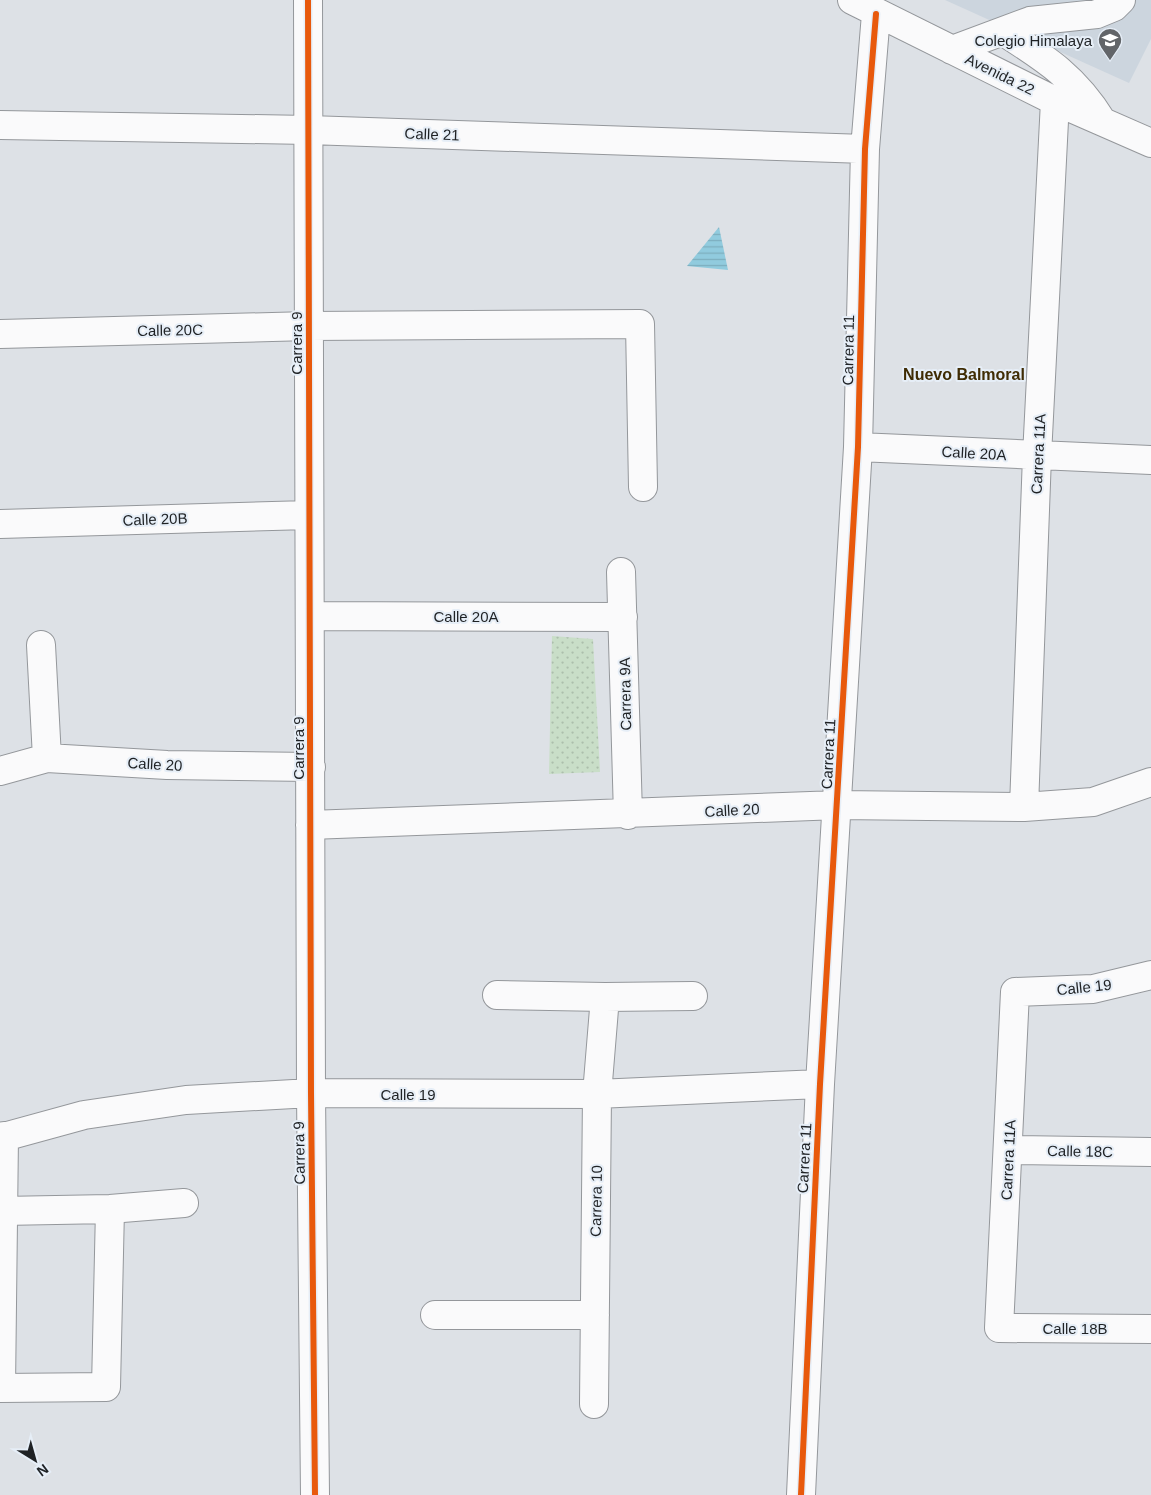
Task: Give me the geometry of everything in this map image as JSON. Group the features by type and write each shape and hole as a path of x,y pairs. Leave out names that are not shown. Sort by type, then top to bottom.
{"street":[{"name":"Carrera 9","path":"308,0 311,767 310,1093 315,1495"},
{"name":"Avenida 22","path":"852,0 876,14 1055,101 1151,143"},
{"path":"952,50 1004,32 1034,10 1097,14 1114,7 1121,0"},
{"name":"Carrera 11","path":"801,1495 820,1084 858,446 865,150 876,14"},
{"path":"1004,32 1053,63 1087,96 1102,121"},
{"name":"Carrera 11A","path":"1024,806 1037,456 1055,101"},
{"name":"Calle 21","path":"0,125 309,130 865,150"},
{"name":"Calle 20C","path":"0,334 309,326 640,324 643,487"},
{"name":"Calle 20A","path":"858,446 1151,460"},
{"name":"Calle 20B","path":"0,524 309,515"},
{"name":"Carrera 9A","path":"622,572 628,815"},
{"name":"Calle 20A","path":"310,616 623,617"},
{"path":"41,645 48,758"},
{"name":"Calle 20","path":"0,770 48,758 167,765 311,767"},
{"name":"Calle 20","path":"310,825 628,815 838,805 1024,806 1093,802 1151,782"},
{"name":"Calle 19","path":"1015,992 1093,989 1151,975"},
{"name":"Carrera 11A","path":"999,1328 1009,1150 1015,992"},
{"path":"497,995 693,996"},
{"name":"Carrera 10","path":"594,1404 598,1094 605,997"},
{"name":"Calle 19","path":"2,1137 84,1115 186,1100 310,1093 598,1094 820,1084"},
{"path":"2,1137 1,1388 106,1387 110,1208"},
{"name":"Calle 18C","path":"1009,1150 1151,1152"},
{"path":"2,1211 184,1204"},
{"path":"435,1315 595,1315"},
{"name":"Calle 18B","path":"999,1328 1151,1329"}],"shaded area":[{"name":"Colegio Himalaya","path":"945,0 1151,0 1151,39 1129,83"}],"green space":[{"path":"552,636 593,639 600,772 549,774"}],"water":[{"path":"719,227 728,270 687,266"}],"cycle path":[{"path":"308,0 311,1093 315,1495"},
{"path":"801,1495 820,1084 858,447 865,149 876,14"}],"place":[{"name":"Colegio Himalaya","path":"1110,61"}],"district":[{"name":"Nuevo Balmoral","path":"964,374"}]}
